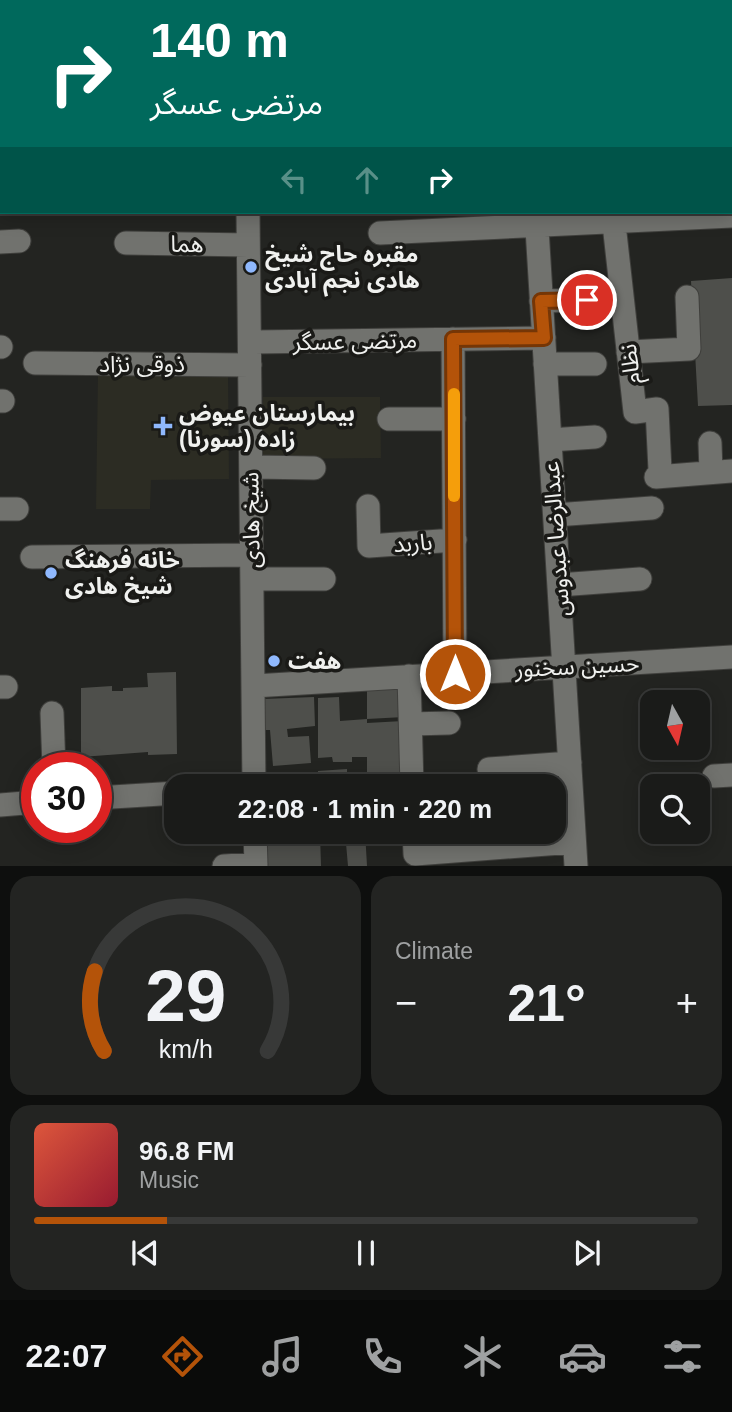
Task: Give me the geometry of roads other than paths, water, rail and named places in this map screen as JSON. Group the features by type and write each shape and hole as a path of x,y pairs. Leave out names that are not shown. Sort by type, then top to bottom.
{"street":[{"name":"شیخ هادی","path":"248,214 254,774"},
{"path":"380,233 536,218 732,216"},
{"name":"عبدالرضا عبدوس","path":"536,218 576,866"},
{"name":"نظام","path":"615,233 635,412 657,409 658,473 722,472"},
{"name":"هما","path":"125,243 248,245"},
{"path":"628,352 689,349 687,297"},
{"path":"541,301 587,300"},
{"name":"مرتضی عسگر","path":"250,354 453,339 544,338"},
{"path":"453,339 455,674"},
{"name":"ذوقی نژاد","path":"35,363 250,354"},
{"path":"545,364 595,364"},
{"path":"389,419 454,419"},
{"path":"550,440 595,438"},
{"path":"710,443 722,472"},
{"path":"251,467 314,468"},
{"name":"باربد","path":"368,506 369,546 454,540"},
{"path":"555,515 652,508"},
{"path":"32,557 252,555"},
{"path":"252,579 324,579"},
{"path":"559,585 640,579"},
{"name":"حسین سخنور","path":"253,686 732,657"},
{"path":"409,676 412,774"},
{"path":"52,713 53,752"},
{"path":"411,724 449,723"},
{"path":"489,769 570,763"},
{"path":"112,797 164,794"},
{"path":"0,805 21,803"},
{"path":"566,843 575,842"},
{"path":"224,866 256,865 255,844"},
{"path":"415,844 415,853 546,844"}],"place":[{"name":"مقبره حاج شیخ هادی نجم آبادی","path":"251,267"},
{"name":"بیمارستان عیوض زاده (سورنا)","path":"163,426"},
{"name":"خانه فرهنگ شیخ هادی","path":"51,573"},
{"name":"هفت","path":"274,661"}]}
